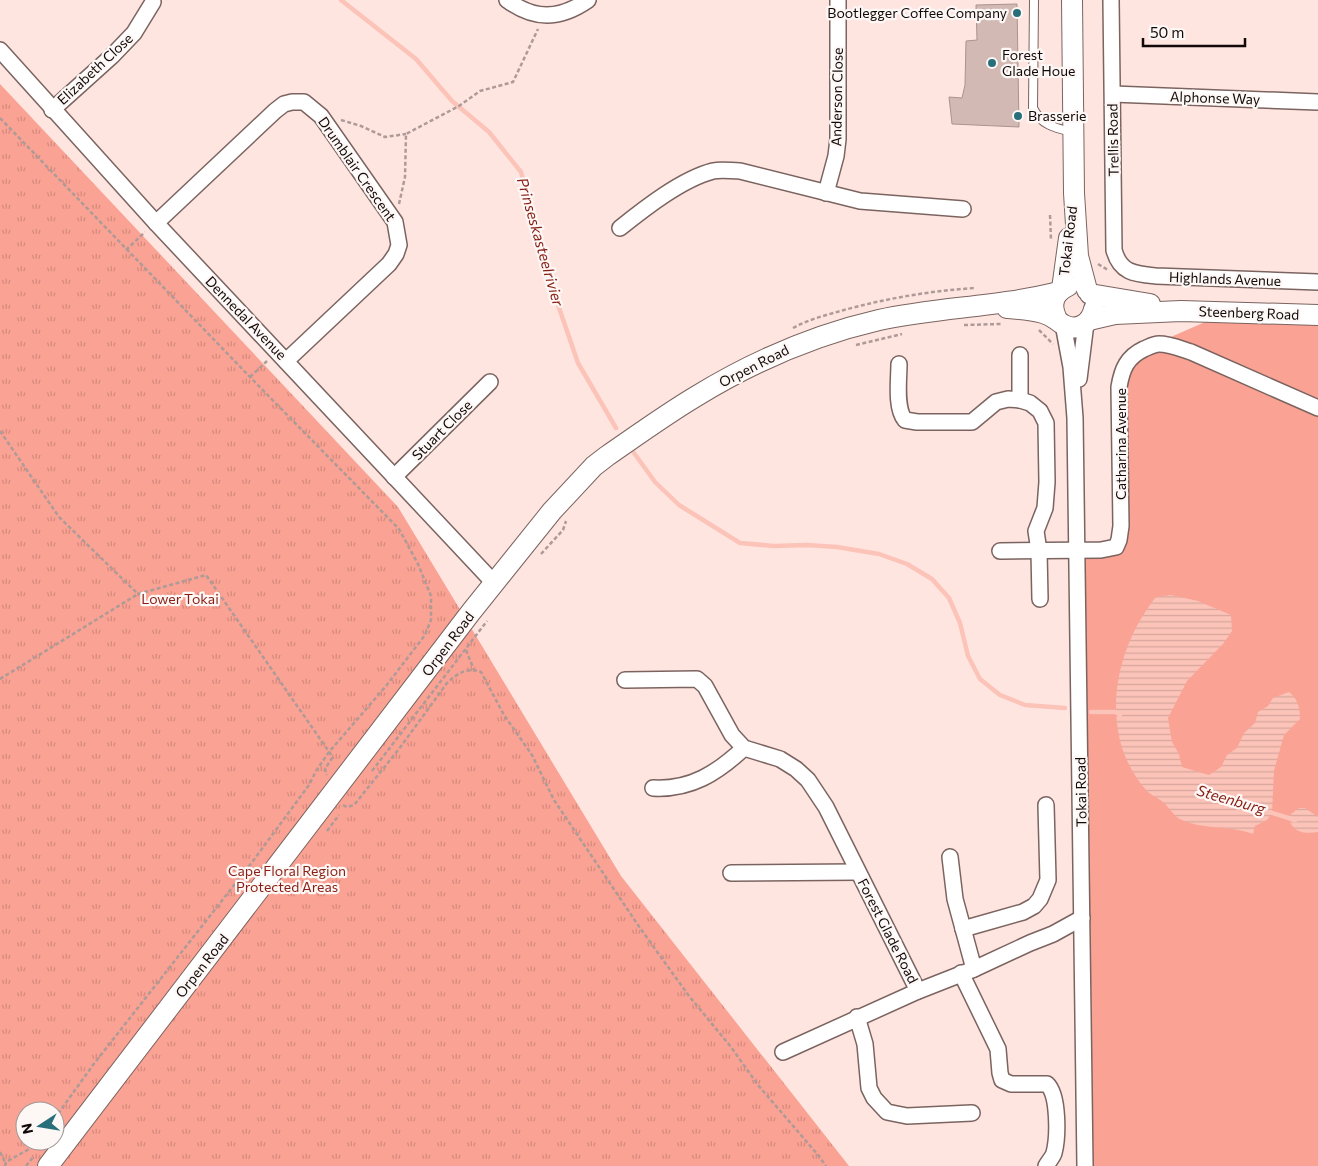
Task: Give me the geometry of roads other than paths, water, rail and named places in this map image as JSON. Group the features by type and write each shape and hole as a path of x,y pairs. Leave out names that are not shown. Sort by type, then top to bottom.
{"main road":[{"name":"Tokai Road","path":"1072,0 1074,194 1078,256 1089,292"},
{"name":"Tokai Road","path":"1060,290 1074,194"},
{"path":"1069,286 1076,286 1089,292 1094,305 1093,313 1088,322 1073,327 1060,321 1053,304 1060,290 1069,286"},
{"name":"Orpen Road","path":"48,1166 471,612 552,511 594,466 696,396 775,354 832,333 902,315 982,306 1060,290"},
{"name":"Steenberg Road","path":"1089,292 1181,311"},
{"name":"Orpen Road","path":"982,306 1031,311 1060,321"},
{"name":"Steenberg Road","path":"1088,322 1115,314 1181,311 1318,315"}],"street":[{"path":"507,0 521,10 543,16 572,10 588,0"},
{"name":"Anderson Close","path":"826,193 836,156 839,131 838,0"},
{"name":"Trellis Road","path":"1111,0 1114,250 1120,265 1133,272"},
{"name":"Elizabeth Close","path":"52,110 112,56 134,33 153,2"},
{"name":"Dennedal Avenue","path":"0,50 52,110 156,223 495,584"},
{"name":"Alphonse Way","path":"1112,94 1318,102"},
{"name":"Drumblair Crescent","path":"156,223 284,104 304,102 321,116 395,222 399,245 396,254 389,264 282,356"},
{"path":"620,228 645,208 687,182 714,171 740,171 860,201 963,209"},
{"name":"Highlands Avenue","path":"1133,272 1156,276 1318,282"},
{"name":"Tokai Road","path":"1060,321 1070,360 1076,418 1085,1166"},
{"name":"Tokai Road","path":"1076,418 1088,322"},
{"name":"Catharina Avenue","path":"1000,551 1077,551 1112,549 1116,546 1119,540 1122,500 1119,388 1125,365 1131,356 1141,350 1159,344 1170,345 1191,352 1318,408"},
{"path":"1020,355 1020,400"},
{"path":"899,364 900,413 909,422 972,422 1001,400 1020,400 1030,403 1044,417 1046,423 1046,499 1036,531 1040,551 1040,599"},
{"name":"Stuart Close","path":"394,477 490,382"},
{"path":"625,680 697,679 708,691 732,735 744,748 720,768 689,785 668,789 653,788"},
{"name":"Forest Glade Road","path":"744,748 780,759 808,780 826,807 918,991"},
{"path":"963,929 1023,912 1034,906 1040,899 1048,880 1046,804"},
{"path":"950,857 954,899 963,929 968,971 998,1049 1002,1080 1011,1084 1047,1084 1052,1090 1057,1120 1054,1154 1046,1166"},
{"name":"Forest Glade Road","path":"731,873 858,872"},
{"name":"Forest Glade Road","path":"783,1052 857,1017 1052,934 1082,918"},
{"path":"857,1017 865,1044 869,1088 874,1098 887,1112 908,1116 972,1113"}],"lane":[{"path":"1034,0 1033,108 1038,118 1044,122 1072,132"}],"water":[{"path":"1171,595 1198,601 1231,615 1232,631 1223,644 1187,681 1168,718 1172,742 1179,754 1182,767 1209,775 1221,767 1227,755 1237,748 1244,733 1255,723 1258,712 1268,706 1273,698 1289,692 1298,704 1300,719 1284,735 1274,771 1272,813 1267,820 1255,826 1253,834 1235,829 1199,825 1179,819 1163,802 1147,791 1131,769 1121,745 1117,719 1117,693 1121,667 1129,642 1141,618 1156,597"},
{"path":"1299,808 1305,808 1318,817 1318,832 1304,832 1293,827 1289,819 1291,814"}],"waterway":[{"name":"Prinseskasteelrivier","path":"341,0 416,59 452,101 489,132 521,172 556,299 578,363 616,428"},
{"name":"Prinseskasteelrivier","path":"634,453 655,482 679,505 740,543 774,546 807,545 837,547 879,554 907,564 932,579 949,598 960,623 968,656 980,679 1000,695 1025,705 1065,708"},
{"name":"Prinseskasteelrivier","path":"1091,712 1116,712 1120,715"},
{"name":"Steenburg","path":"1266,811 1295,820"}],"place":[{"name":"Bootlegger Coffee Company","path":"1017,13"},
{"name":"Forest Glade Houe","path":"992,63"},
{"name":"Brasserie","path":"1018,116"}],"park label":[{"name":"Lower Tokai","path":"180,599"},
{"name":"Cape Floral Region Protected Areas","path":"287,880"}]}
